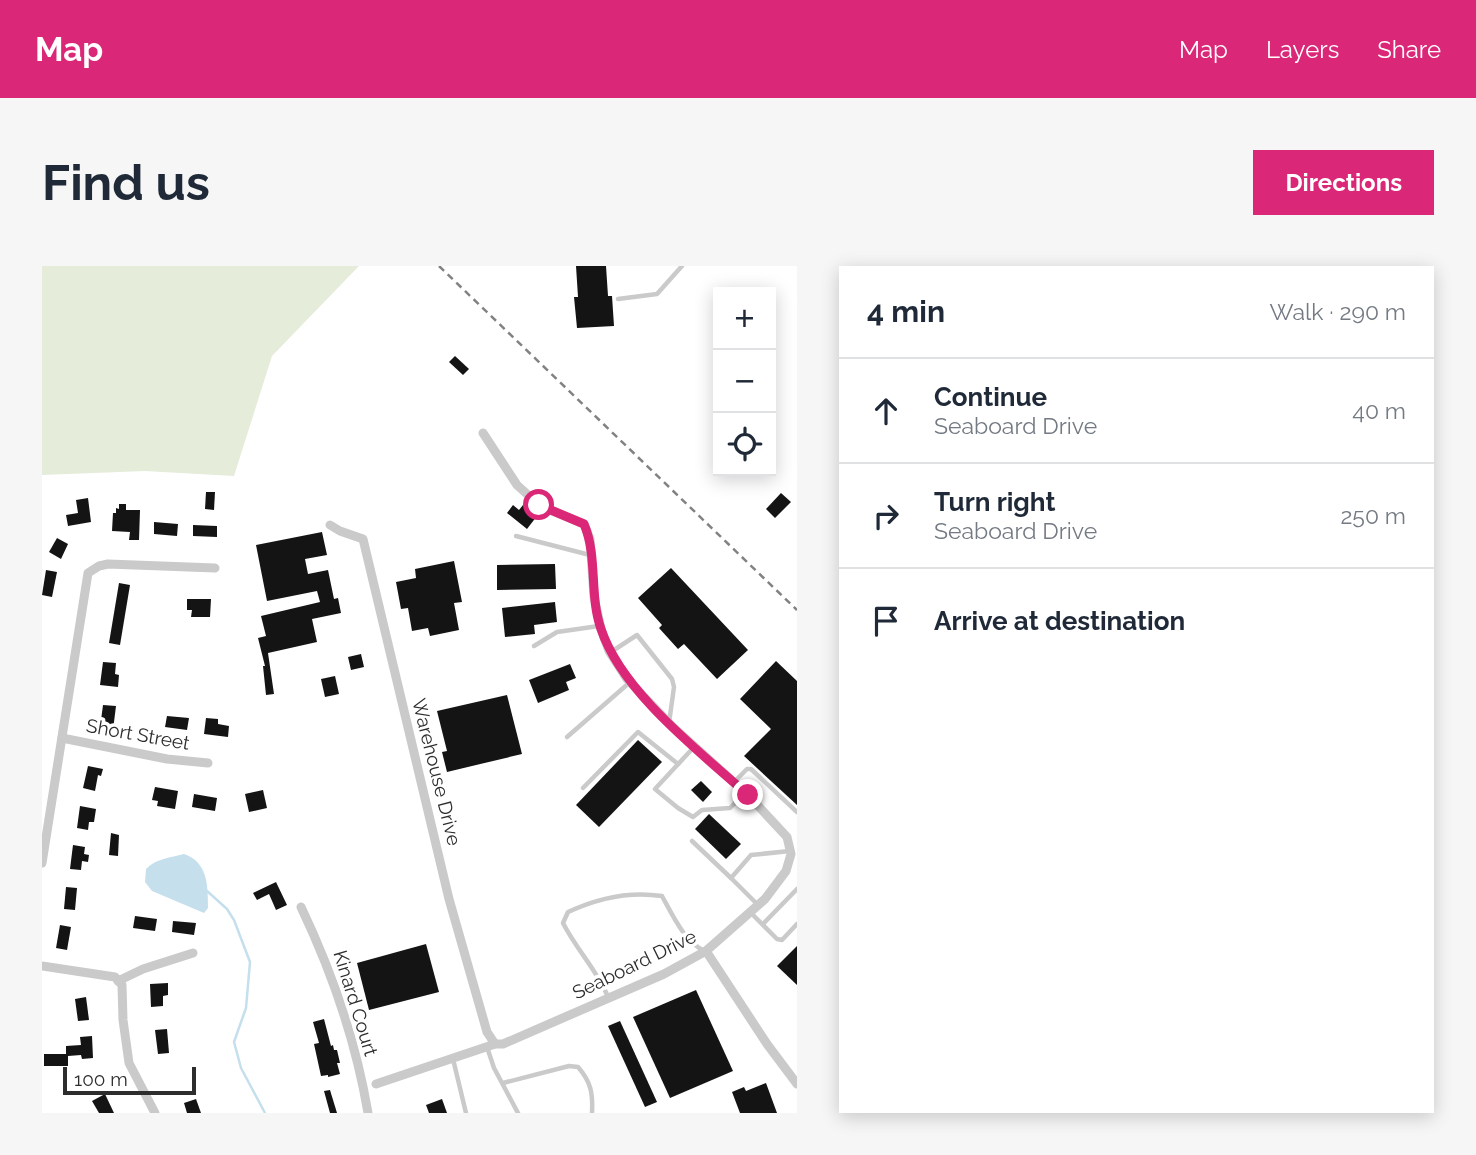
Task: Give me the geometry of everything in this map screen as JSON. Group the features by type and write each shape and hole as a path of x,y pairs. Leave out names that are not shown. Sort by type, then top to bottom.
{"street":[{"path":"483,432 517,485 539,505 584,524 590,539 594,597 600,625 611,653 630,683 669,723 745,792 787,837 791,851"},
{"name":"Warehouse Drive","path":"330,524 340,531 363,539 449,899 491,1045"},
{"path":"42,863 88,573 108,564 215,568"},
{"name":"Short Street","path":"62,738 167,759 208,763"},
{"name":"Seaboard Drive","path":"376,1084 491,1045 503,1044 664,974 706,951 758,905 786,871 791,851"},
{"name":"Kinard Court","path":"301,907 320,945 331,976 353,1047 368,1113"},
{"path":"706,951 767,1044 797,1084"},
{"path":"118,981 143,969 193,953"},
{"path":"42,966 115,977 122,985 123,1020 129,1063 155,1113"}],"lane":[{"path":"618,299 657,294 682,266"},
{"path":"516,536 591,555"},
{"path":"534,646 557,632 600,625"},
{"path":"611,653 638,635 672,679 674,687 669,723"},
{"path":"566,737 630,683"},
{"path":"583,788 638,732 678,764"},
{"path":"695,746 655,789 693,817 702,810 730,808 745,792"},
{"path":"734,782 747,769 751,769 797,812"},
{"path":"692,841 758,905"},
{"path":"731,878 751,855 791,851"},
{"path":"763,924 797,889"},
{"path":"609,998 602,981 575,947 563,923 568,912 584,905 637,892 662,896 676,921 698,948 706,951"},
{"path":"751,913 782,940 797,924"},
{"path":"491,1045 494,1068 518,1113"},
{"path":"453,1058 466,1113"},
{"path":"503,1083 569,1066 578,1067 593,1091 592,1113"}],"green space":[{"path":"42,266 359,266 272,356 234,476 145,471 42,475"}],"water":[{"path":"184,854 198,863 205,876 208,908 204,913 152,891 145,882 146,869 150,865"}],"building":[{"path":"576,266 606,266 614,326 577,328 574,297 578,297"},
{"path":"455,356 469,369 463,375 449,362"},
{"path":"206,492 215,492 214,510 205,509"},
{"path":"781,493 791,502 775,518 766,509"},
{"path":"88,498 91,522 68,526 66,515 78,513 76,500"},
{"path":"119,504 126,504 126,510 140,510 139,540 129,540 130,532 112,531 113,513 116,513 116,508 119,509"},
{"path":"513,505 519,510 523,505 537,516 527,529 507,513"},
{"path":"154,522 178,524 177,536 154,534"},
{"path":"193,525 217,526 217,537 193,536"},
{"path":"322,532 327,555 305,559 308,574 328,570 334,599 338,598 341,613 312,619 317,642 268,653 274,694 266,695 265,666 258,638 266,636 261,616 320,602 317,591 267,601 256,545"},
{"path":"57,538 68,544 61,559 49,552"},
{"path":"454,561 462,602 454,603 459,630 430,636 428,628 412,631 408,608 401,609 396,582 416,578 415,569"},
{"path":"555,564 556,589 497,590 497,565"},
{"path":"671,568 748,650 717,679 684,644 678,649 659,628 662,625 638,598"},
{"path":"46,570 57,572 52,597 42,595"},
{"path":"119,583 130,585 120,645 109,643"},
{"path":"187,599 211,599 210,617 191,617 192,610 187,610"},
{"path":"555,602 557,622 534,625 535,634 505,637 502,608"},
{"path":"361,654 364,667 351,670 348,657"},
{"path":"776,661 797,681 797,805 744,756 771,729 740,699"},
{"path":"103,662 116,663 118,687 100,685"},
{"path":"570,664 576,678 566,682 569,690 538,703 529,680"},
{"path":"335,676 339,694 325,697 321,679"},
{"path":"507,695 522,754 447,772 442,752 447,751 437,711"},
{"path":"103,705 116,706 113,730 100,728"},
{"path":"167,716 189,718 187,730 165,727"},
{"path":"206,718 218,719 218,724 229,726 228,737 204,734"},
{"path":"638,740 662,762 599,827 576,805"},
{"path":"88,766 103,769 101,776 98,775 95,791 83,788"},
{"path":"701,781 712,792 703,802 691,790"},
{"path":"155,787 178,791 175,809 157,806 158,801 152,800"},
{"path":"263,790 267,808 249,812 245,794"},
{"path":"194,794 217,798 215,811 192,807"},
{"path":"80,806 96,809 94,822 89,822 88,830 77,828"},
{"path":"709,814 741,844 726,859 695,829"},
{"path":"111,833 119,835 118,856 109,855"},
{"path":"73,845 85,847 84,854 89,855 88,862 82,861 81,870 70,869"},
{"path":"276,882 287,905 276,910 269,894 257,900 253,893"},
{"path":"66,887 77,888 75,910 64,909"},
{"path":"135,916 157,919 155,931 133,928"},
{"path":"173,921 196,923 194,935 172,932"},
{"path":"60,925 71,927 67,950 56,948"},
{"path":"426,944 439,992 369,1010 357,963"},
{"path":"797,946 797,985 777,966"},
{"path":"168,983 168,995 163,996 163,1006 151,1007 150,984"},
{"path":"696,990 733,1071 670,1098 633,1017"},
{"path":"86,997 89,1020 78,1021 75,999"},
{"path":"324,1019 331,1046 337,1050 340,1063 337,1063 340,1074 328,1077 321,1076 314,1044 319,1043 313,1022"},
{"path":"620,1021 657,1102 645,1107 608,1026"},
{"path":"167,1029 169,1053 158,1054 155,1030"},
{"path":"92,1036 93,1058 68,1056 68,1066 44,1066 44,1054 66,1054 66,1046 81,1045 80,1037"},
{"path":"766,1083 777,1113 740,1113 732,1092 744,1087 746,1091"},
{"path":"330,1090 337,1113 330,1113 324,1091"},
{"path":"105,1094 114,1113 99,1113 92,1101"},
{"path":"196,1099 201,1113 187,1113 184,1103"},
{"path":"442,1099 447,1113 429,1113 426,1105"}],"waterway":[{"path":"207,891 227,909 234,920 250,962 246,1008 234,1042 241,1068 265,1113"}],"railway":[{"path":"439,266 797,610"}],"route":[{"path":"539,505 584,524 590,539 594,597 601,629 609,651 627,679 673,727 748,795"}]}
